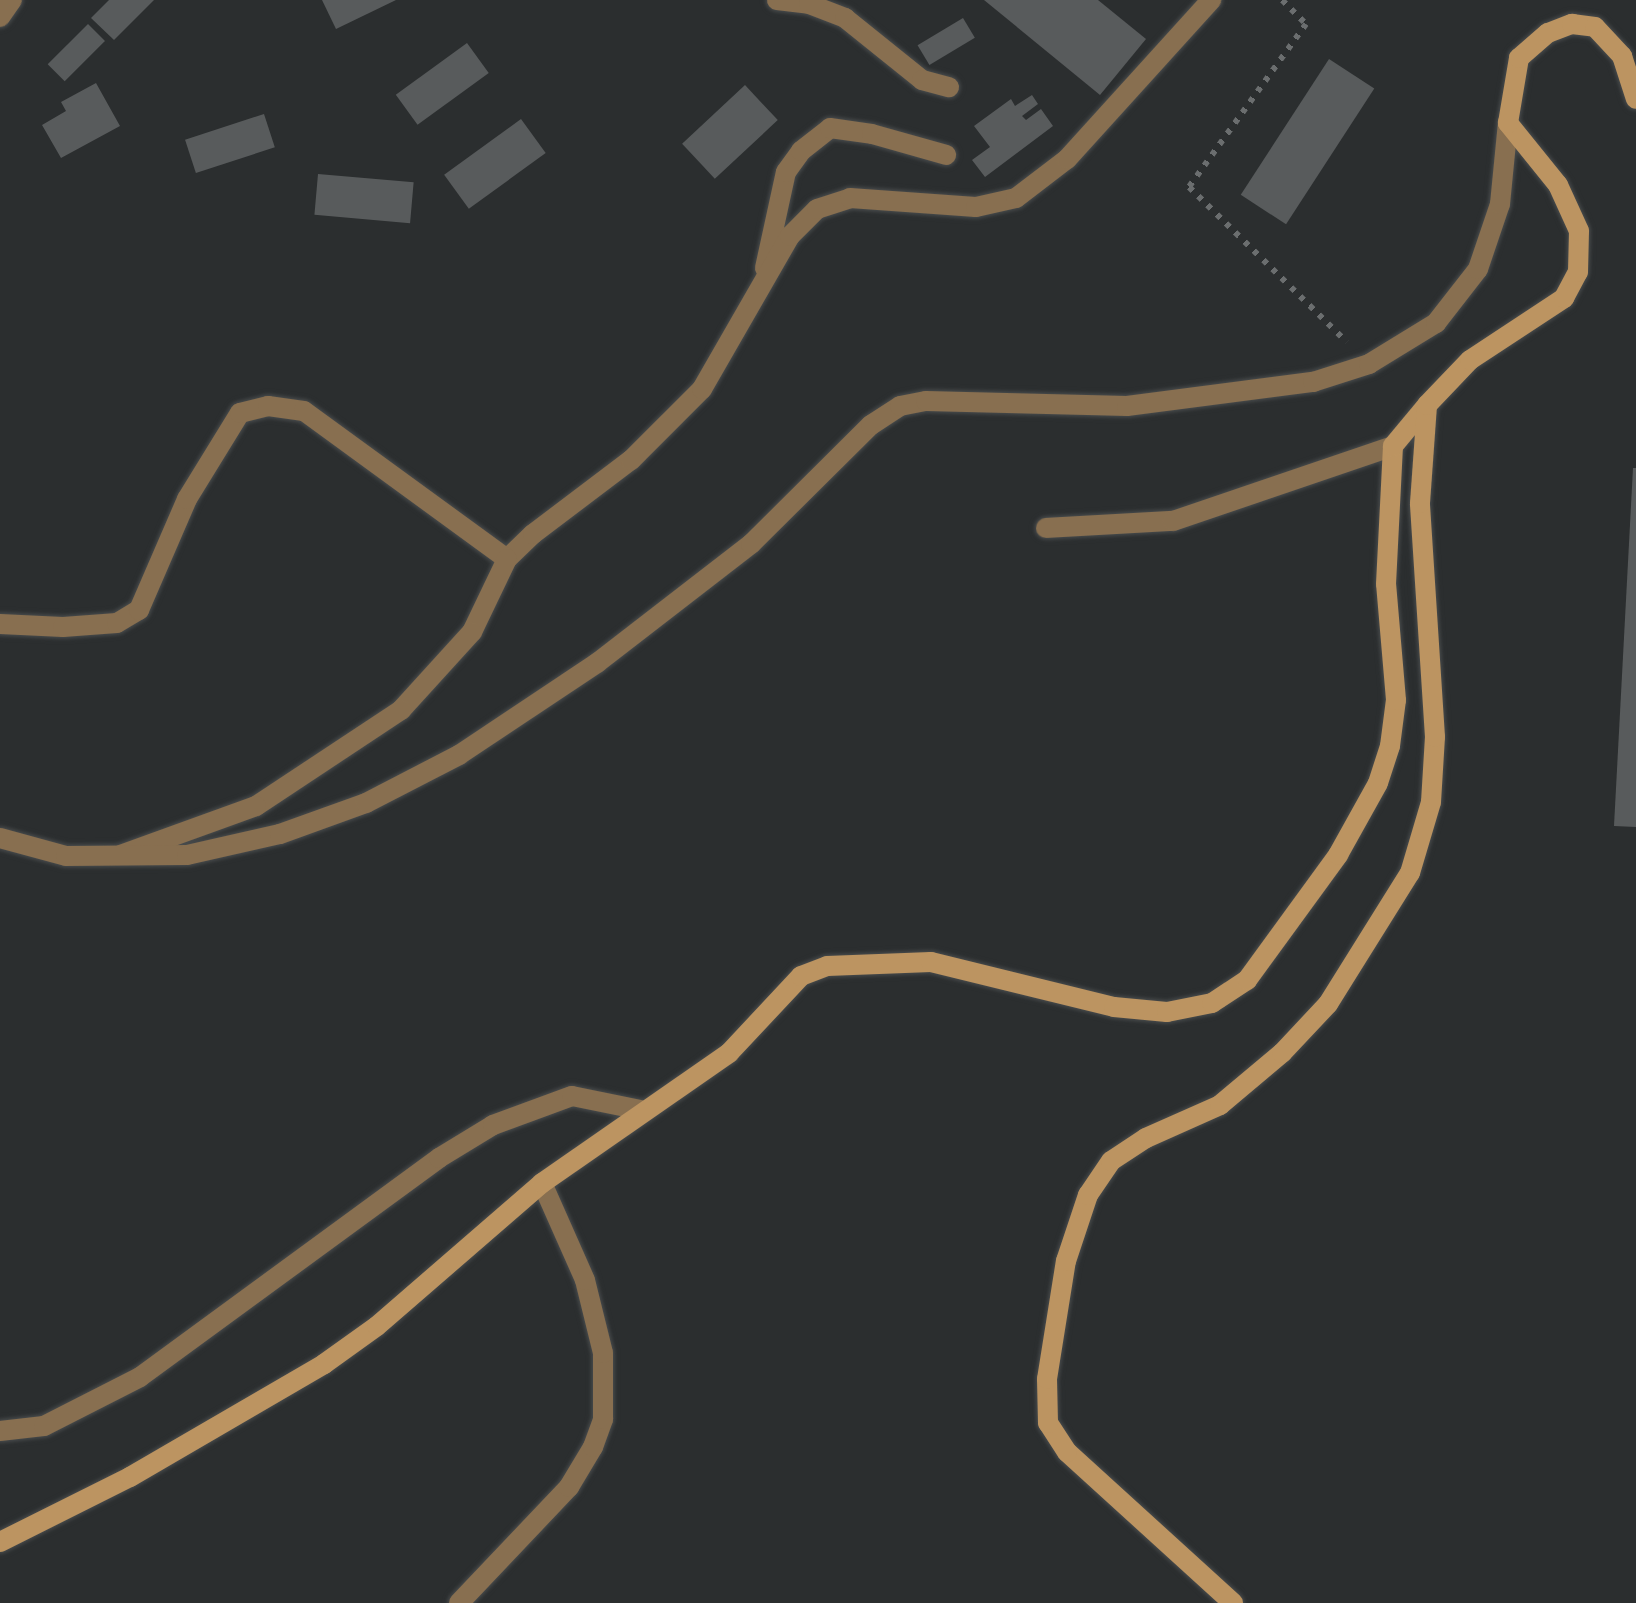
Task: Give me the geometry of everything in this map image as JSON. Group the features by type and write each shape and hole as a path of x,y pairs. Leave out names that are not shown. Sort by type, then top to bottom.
{"main road":[{"path":"0,1542 130,1477 324,1364 377,1326 542,1182 729,1054 801,976 827,966 931,962 1114,1007 1167,1012 1212,1003 1247,980 1338,855 1378,783 1390,746 1396,700 1386,584 1393,446 1470,360 1564,298 1578,272 1578,231 1558,184 1508,124 1520,58 1548,33 1572,24 1595,26 1622,56 1636,99"},
{"path":"1233,1603 1066,1452 1048,1423 1047,1380 1063,1278 1088,1195 1111,1161 1146,1138 1220,1105 1282,1053 1328,1004 1410,874 1431,802 1435,737 1420,503 1428,405"}],"street":[{"path":"0,17 12,0"},
{"path":"777,0 809,4 845,18 922,80 949,88"},
{"path":"115,857 256,806 402,710 472,632 506,559 631,460 702,389 790,236 817,209 850,198 976,208 1016,198 1068,158 1211,0"},
{"path":"0,838 66,856 187,855 280,834 366,803 460,755 596,664 702,584 812,488 871,425 900,406 926,401 1126,406 1313,382 1369,364 1436,322 1478,268 1500,204 1508,124"},
{"path":"762,285 786,172 802,151 830,128 946,155"},
{"path":"0,624 63,627 117,623 139,610 187,499 240,414 268,406 304,411 506,559"},
{"path":"1046,528 1173,522 1393,446"},
{"path":"0,1431 44,1426 140,1377 439,1158 493,1125 572,1096 642,1110"},
{"path":"459,1603 569,1488 594,1447 603,1419 603,1353 586,1280 542,1182"}],"path":[{"path":"1282,0 1306,24 1188,187 1369,364"}],"building":[{"path":"109,0 154,0 114,40 91,18"},
{"path":"322,0 396,0 336,29"},
{"path":"984,0 1098,0 1146,39 1100,95"},
{"path":"963,18 975,38 929,65 918,45"},
{"path":"88,24 105,41 65,81 48,64"},
{"path":"467,43 489,73 418,125 396,95"},
{"path":"1329,59 1374,88 1286,224 1241,195"},
{"path":"96,83 120,126 61,158 42,125 66,111 61,102"},
{"path":"745,85 778,120 715,179 682,144"},
{"path":"1032,95 1038,104 1022,116 1026,120 1041,109 1053,126 985,177 972,160 990,147 974,126 1011,99 1015,106"},
{"path":"264,114 275,147 196,173 185,140"},
{"path":"521,119 546,153 469,209 444,175"},
{"path":"318,174 414,182 410,223 314,215"},
{"path":"1636,468 1636,827 1614,826"}]}
